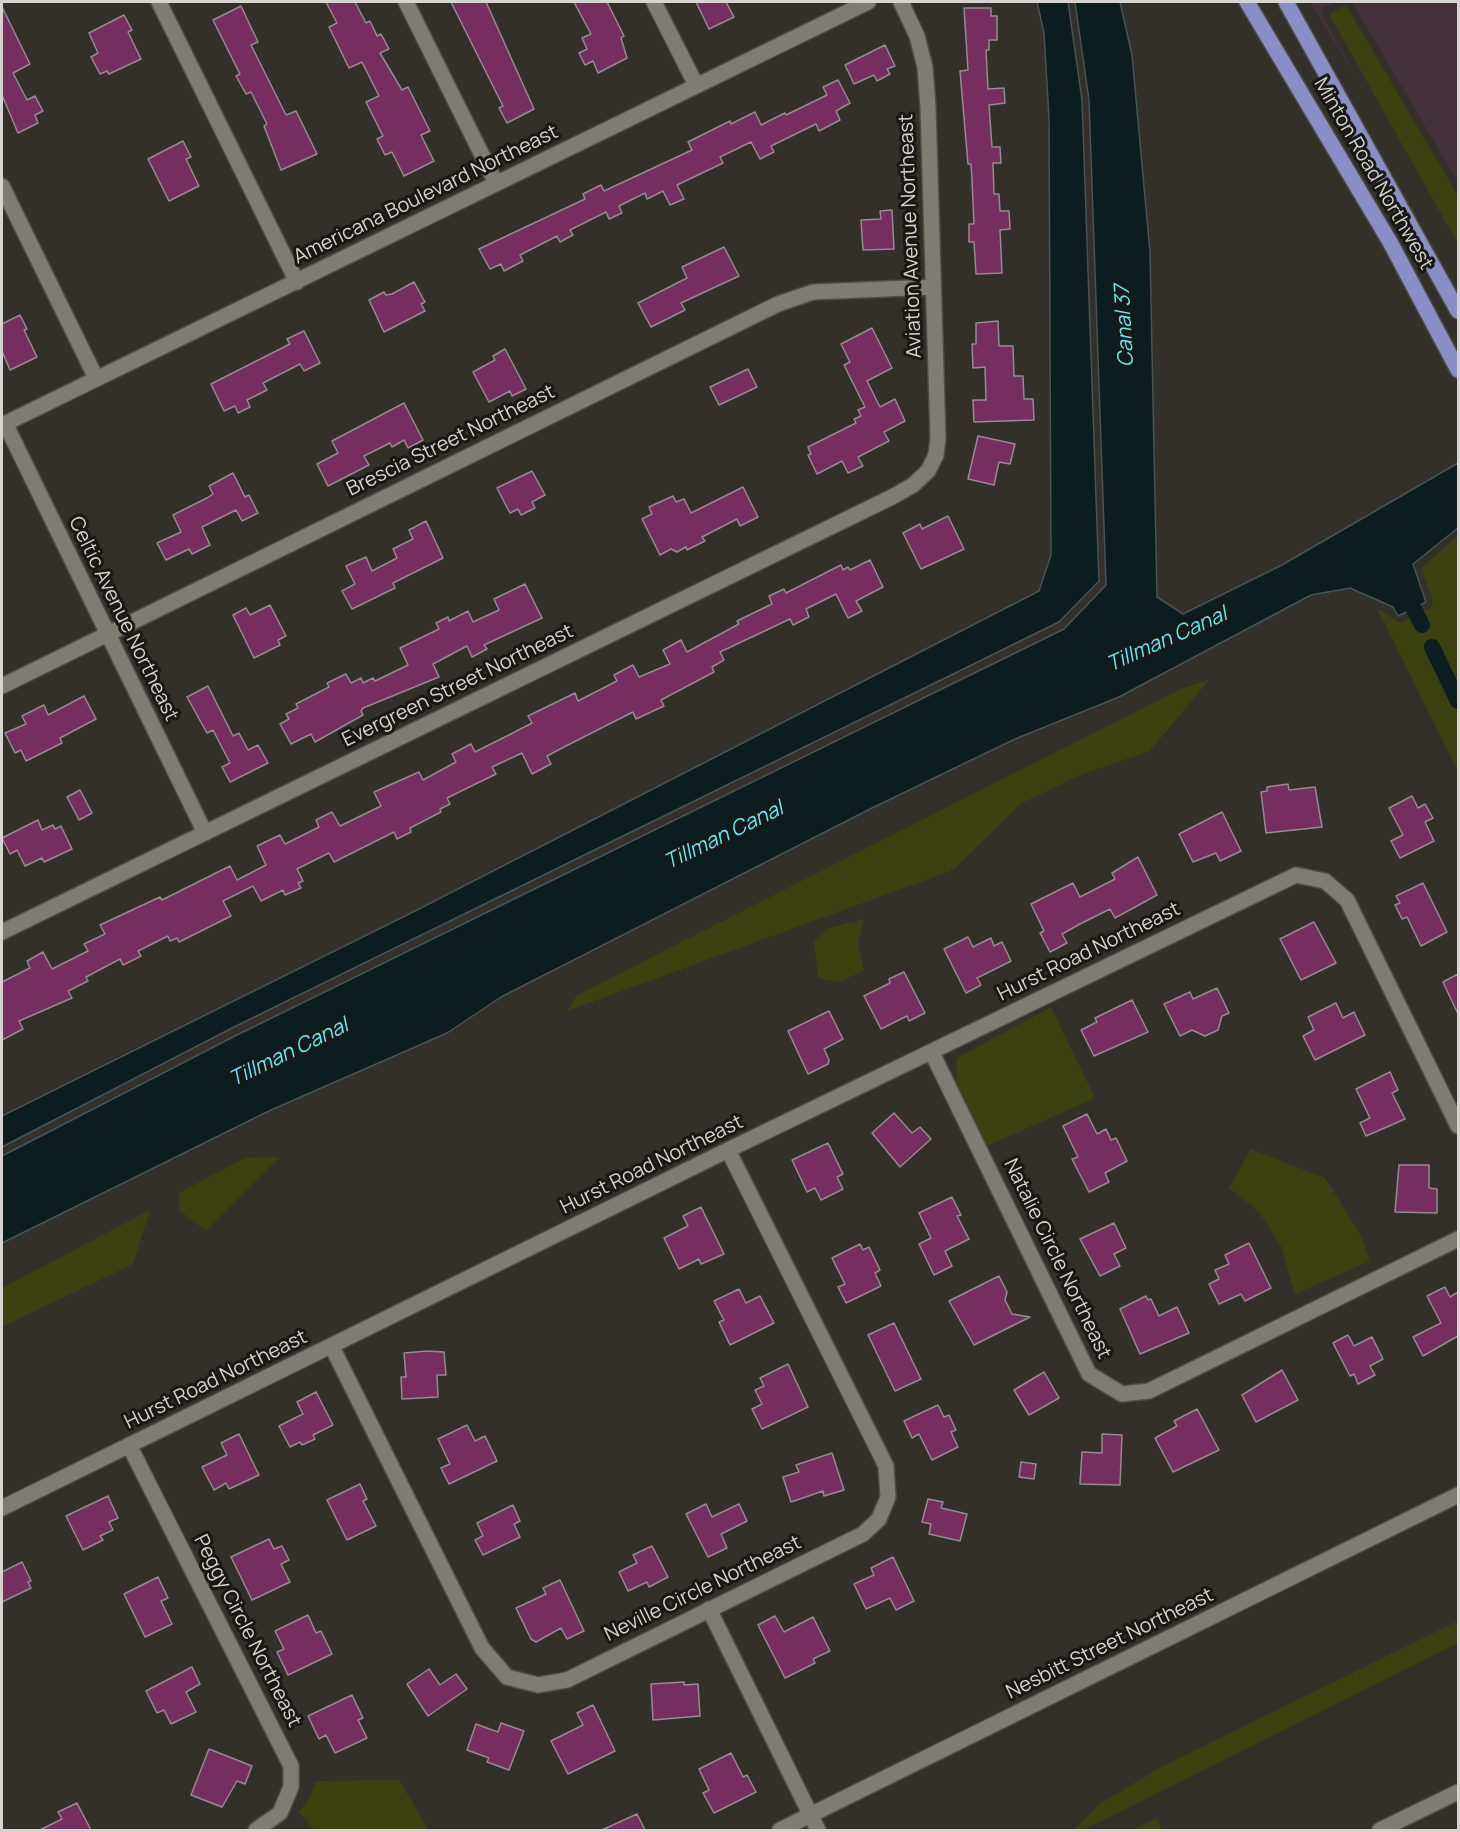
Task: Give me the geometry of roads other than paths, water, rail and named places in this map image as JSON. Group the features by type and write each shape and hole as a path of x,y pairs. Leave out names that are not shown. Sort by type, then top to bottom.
{"main road":[{"name":"Minton Road Northwest","path":"1247,2 1390,242 1458,370"},
{"name":"Minton Road Northwest","path":"1289,3 1458,311"}],"street":[{"path":"159,2 297,282"},
{"path":"406,2 496,183"},
{"path":"654,2 696,85"},
{"name":"Americana Boulevard Northeast","path":"3,424 868,2"},
{"name":"Aviation Avenue Northeast","path":"901,2 917,36 925,67 938,438 936,455 928,471"},
{"path":"2,186 96,378"},
{"name":"Brescia Street Northeast","path":"2,686 778,304 813,292 933,287"},
{"name":"Celtic Avenue Northeast","path":"3,424 205,833"},
{"name":"Evergreen Street Northeast","path":"2,932 894,496 913,485 928,471"},
{"name":"Hurst Road Northeast","path":"2,1508 728,1150 932,1053 1272,884 1296,875 1325,881 1347,900 1458,1126"},
{"name":"Natalie Circle Northeast","path":"932,1053 1089,1374 1122,1394 1149,1391 1458,1239"},
{"name":"Neville Circle Northeast","path":"332,1347 482,1648 507,1677 538,1685 567,1680 863,1534 879,1520 888,1497 886,1466 728,1150"},
{"name":"Peggy Circle Northeast","path":"129,1445 291,1766 291,1787 280,1813 256,1830"},
{"name":"Nesbitt Street Northeast","path":"780,1830 1458,1495"},
{"path":"709,1609 818,1830"},
{"path":"1380,1830 1458,1792"}],"water":[{"path":"1037,2 1068,2 1082,100 1099,581 1059,622 232,1028 2,1147 2,1116 417,910 1039,591 1051,555 1049,118 1044,33"},
{"path":"1075,2 1120,2 1132,55 1150,252 1157,597 1183,614 1282,565 1458,463 1458,528 1413,564 1426,602 1398,616 1393,607 1350,588 1311,595 1119,697 1015,739 872,808 501,997 447,1033 271,1110 2,1243 2,1156 235,1036 1064,629 1106,585 1089,100"}],"waterway":[{"path":"1403,588 1422,625"},
{"path":"1432,647 1458,701"}],"water label":[{"name":"Canal 37","path":"1125,326"},
{"name":"Tillman Canal","path":"1167,640"},
{"name":"Tillman Canal","path":"724,836"},
{"name":"Tillman Canal","path":"289,1053"}]}
